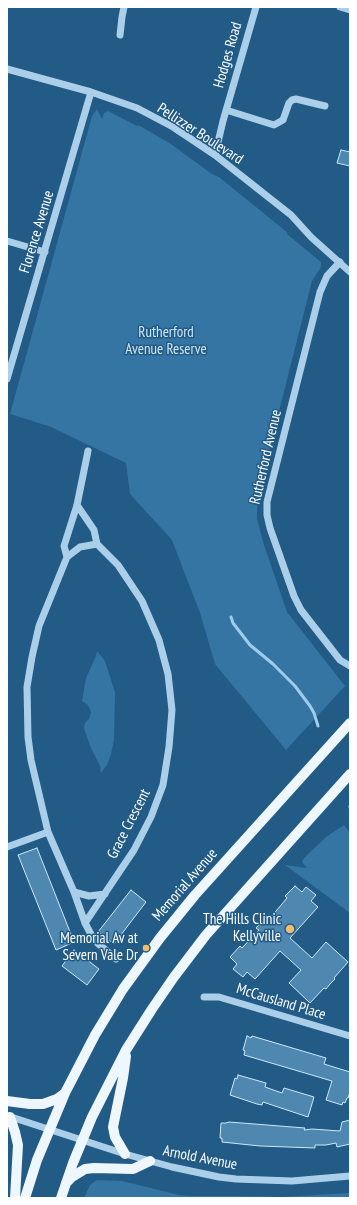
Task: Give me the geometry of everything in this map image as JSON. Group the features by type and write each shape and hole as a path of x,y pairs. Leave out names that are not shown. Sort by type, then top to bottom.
{"main road":[{"name":"Memorial Avenue","path":"25,1198 37,1160 65,1093 95,1035 123,989 160,938 195,895 350,723"},
{"path":"61,1198 82,1141 97,1106 126,1050 165,989 206,935 350,774"},
{"path":"124,1154 115,1137 113,1127 123,1078 126,1050"},
{"path":"7,1101 43,1104 57,1099 65,1093"},
{"path":"8,1116 16,1132 18,1145 15,1198"},
{"path":"66,1183 72,1177 85,1169 133,1169 150,1161"}],"street":[{"path":"120,35 124,7"},
{"name":"Hodges Road","path":"215,155 226,110 256,7"},
{"path":"340,7 350,10"},
{"name":"Pellizzer Boulevard","path":"7,69 91,92 137,108 173,127 215,155 291,215 311,237 350,272"},
{"name":"Florence Avenue","path":"7,379 91,92"},
{"name":"Hodges Road","path":"226,110 274,125 283,120 292,100 296,99 325,106"},
{"path":"7,241 45,252"},
{"name":"Rutherford Avenue","path":"340,262 327,276 320,292 267,502 267,514 272,534 294,596 301,610 340,660 350,666"},
{"path":"67,557 64,546 77,505 88,451"},
{"name":"Grace Crescent","path":"77,505 94,530 97,544 118,565 131,582 151,620 159,640 168,674 172,710 169,747 163,785 151,817 134,850 85,923"},
{"path":"97,544 80,547 67,557 39,626 27,688 28,736 31,760 48,832 74,892 85,923 94,940 116,959"},
{"path":"7,847 48,832"},
{"path":"74,892 89,896 105,894"},
{"name":"McCausland Place","path":"204,997 219,997 350,1036"},
{"name":"Arnold Avenue","path":"8,1116 124,1154 192,1172 236,1179 297,1181 350,1176"}],"green space":[{"name":"Rutherford Avenue Reserve","path":"97,109 102,119 104,113 108,111 137,126 140,126 171,144 212,174 219,177 321,262 321,267 312,281 257,498 257,519 264,545 287,612 345,686 286,750 215,664 200,613 172,540 130,494 126,463 51,427 10,414 92,116"},
{"path":"97,651 105,661 115,692 114,740 107,765 101,773 100,766 91,748 84,728 91,712 88,705 82,701 86,678"},
{"path":"344,825 350,833 350,913 285,865 307,868 302,862 304,858 326,837"},
{"path":"97,1180 122,1181 179,1195 191,1196 283,1197 350,1193 350,1198 84,1198 90,1185"}],"building":[{"path":"341,150 350,152 350,166 337,163"},
{"path":"37,848 74,942 56,950 18,855"},
{"path":"295,886 302,892 306,887 316,895 311,901 318,907 290,938 312,958 326,942 348,962 326,989 324,988 310,1003 289,983 301,970 280,951 255,979 247,972 243,977 233,969 237,964 230,957 240,946 242,948 259,930 256,928 268,915 271,917 287,898 285,896"},
{"path":"131,890 146,902 114,944 98,932"},
{"path":"74,950 99,969 87,985 62,966"},
{"path":"247,1036 251,1038 252,1036 326,1058 324,1064 350,1072 350,1092 345,1103 343,1102 342,1105 326,1100 332,1081 244,1055 245,1051 243,1050"},
{"path":"238,1075 266,1083 265,1087 282,1093 284,1088 314,1097 308,1117 263,1102 262,1105 257,1104 230,1095 235,1078 237,1079"},
{"path":"350,1120 350,1144 337,1147 336,1143 315,1145 315,1148 260,1146 222,1142 222,1138 220,1138 221,1123 229,1122 305,1128 304,1130 312,1129 340,1131 342,1122"}],"waterway":[{"path":"231,617 233,623 250,645 273,664 295,686 310,706 318,726"}],"place":[{"name":"The Hills Clinic Kellyville","path":"290,929"},
{"name":"Memorial Av at Severn Vale Dr","path":"146,948"}]}
